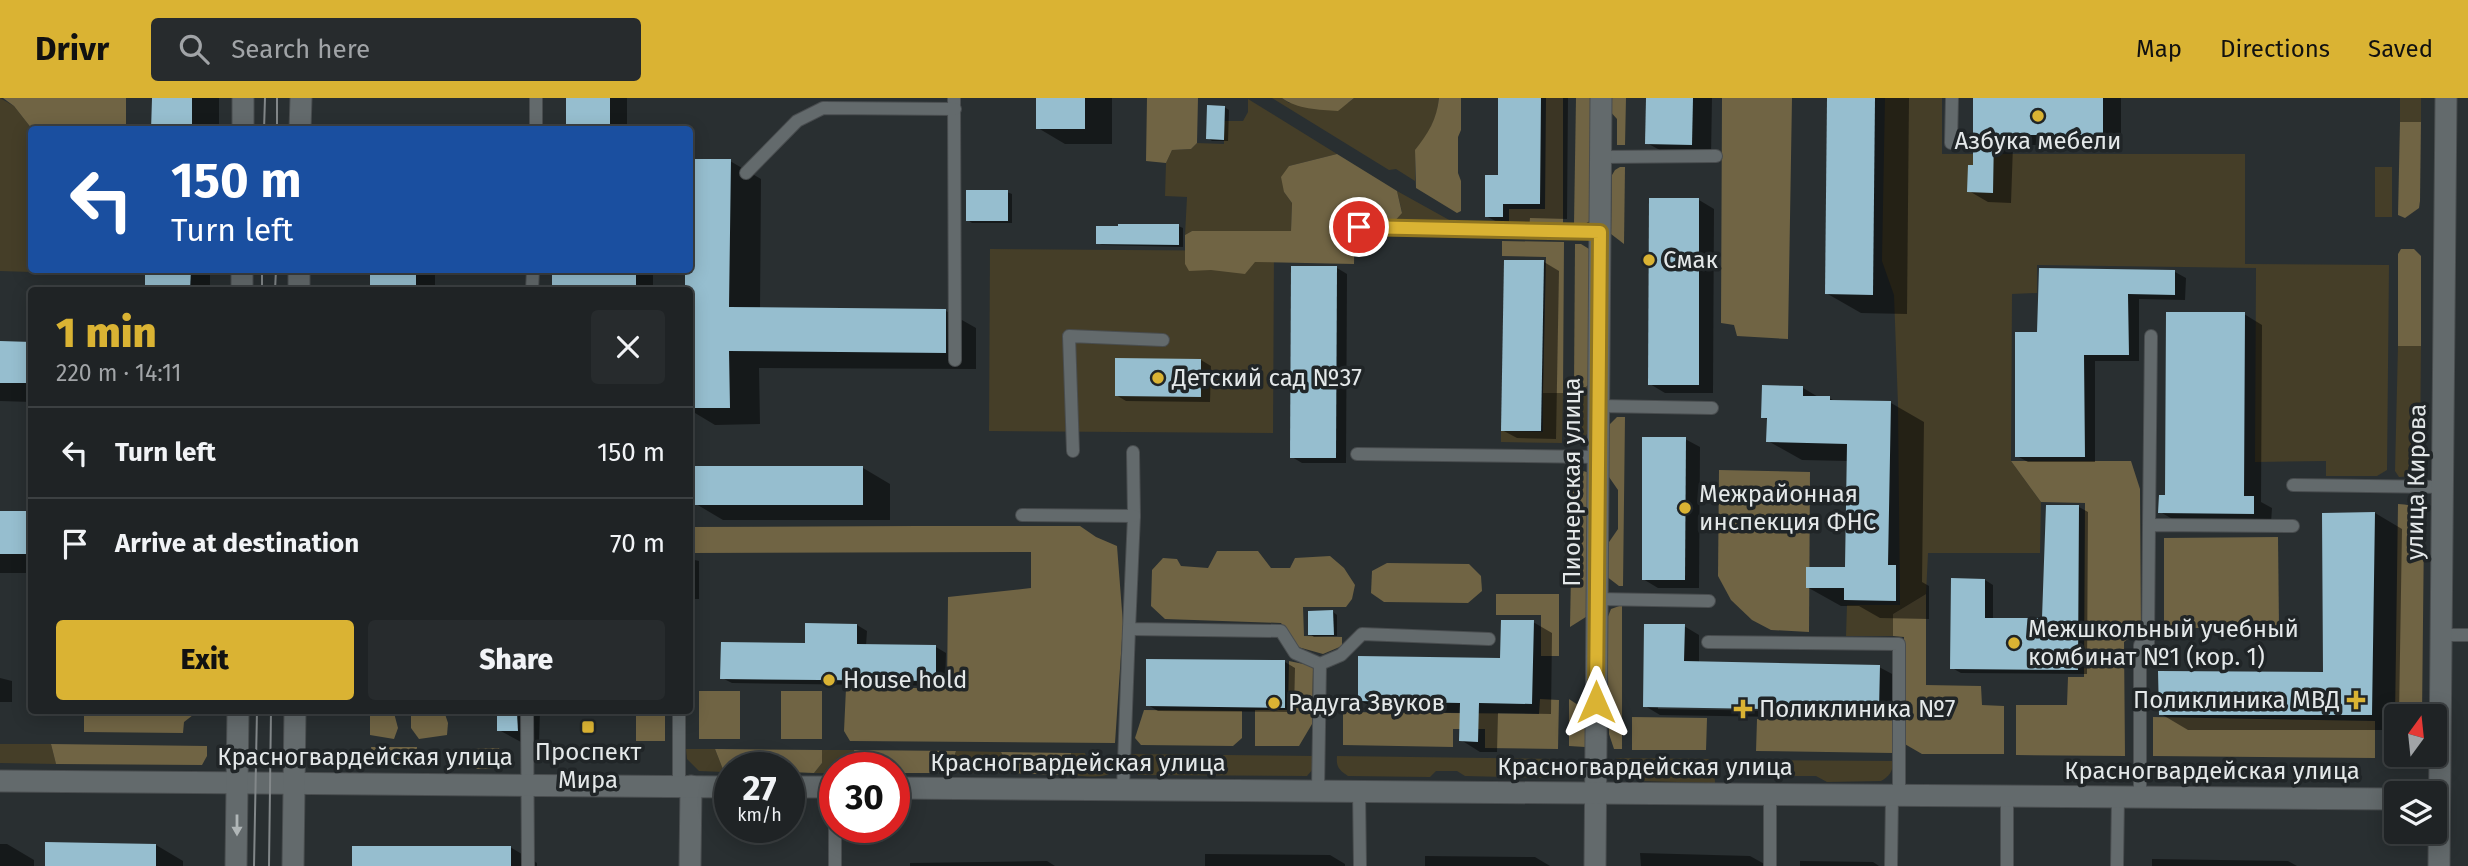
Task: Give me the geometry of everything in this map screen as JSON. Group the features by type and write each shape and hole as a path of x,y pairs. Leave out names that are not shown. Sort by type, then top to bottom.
{"street":[{"path":"243,98 243,126"},
{"path":"300,98 300,126"},
{"name":"Пионерская улица","path":"1595,866 1601,98"},
{"name":"улица Кирова","path":"2437,781 2446,98"},
{"path":"236,866 238,714"},
{"path":"293,866 295,714"},
{"name":"Красногвардейская улица","path":"0,781 714,787"},
{"path":"685,786 690,866"},
{"name":"Красногвардейская улица","path":"910,788 2384,799"},
{"name":"улица Кирова","path":"2438,844 2439,866"}],"lane":[{"path":"536,98 536,126"},
{"path":"1951,143 1952,98"},
{"path":"746,173 797,121 823,108 954,103 956,360"},
{"path":"1601,157 1716,156"},
{"path":"1359,227 1600,232"},
{"path":"2140,797 2149,525 2151,336"},
{"path":"1073,451 1069,337 1163,340"},
{"path":"1599,406 1712,408"},
{"path":"1123,789 1134,516 1133,452"},
{"path":"1357,454 1598,457"},
{"path":"2293,485 2442,487"},
{"path":"1022,515 1134,516"},
{"path":"2149,525 2293,526"},
{"path":"1597,599 1709,601"},
{"path":"1129,629 1281,631 1295,653 1320,664 1341,655 1362,634 1489,639"},
{"path":"2441,635 2468,635"},
{"path":"1708,642 1899,645 1896,795 1891,866"},
{"path":"1318,791 1320,664"},
{"path":"527,714 528,866"},
{"path":"679,714 685,786"},
{"path":"1359,791 1360,866"},
{"path":"1770,794 1770,866"},
{"path":"2007,796 2007,866"},
{"path":"2117,866 2118,797"},
{"path":"835,843 835,866"}],"shaded area":[{"path":"0,98 14,106 30,126 28,272 0,271"},
{"path":"3,98 126,98 126,126 30,126 14,106"},
{"path":"1147,98 1198,98 1197,143 1191,149 1172,150 1166,163 1146,161"},
{"path":"1272,98 1282,98 1289,103 1348,103 1354,98 1439,98 1437,113 1428,134 1415,151 1415,181 1396,169 1389,170"},
{"path":"1282,98 1354,98 1338,111 1301,107"},
{"path":"1439,98 1461,98 1458,173 1461,181 1461,211 1457,213 1416,188 1415,150 1431,126"},
{"path":"1546,98 1563,98 1563,225 1509,225 1509,209 1545,209"},
{"path":"1576,98 1595,98 1590,221 1583,225 1574,224"},
{"path":"1608,98 1626,98 1625,145 1617,145 1617,119 1608,109"},
{"path":"1722,98 1792,98 1788,339 1737,336 1734,325 1721,323"},
{"path":"1885,98 1942,98 1942,154 2245,154 2245,264 2389,265 2387,470 2377,476 2326,476 2326,461 2255,462 2256,268 2037,265 2037,293 2012,294 2011,461 2041,502 2040,553 1928,553 1926,594 1893,614 1893,636 1846,636 1847,605 1900,605 1894,295 1882,261"},
{"path":"2400,98 2421,98 2421,122 2400,122"},
{"path":"1248,99 1337,154 1289,166 1284,192 1292,203 1291,231 1192,231 1185,235 1187,197 1165,196 1166,163 1172,150 1191,149 1197,143 1224,144 1224,121 1243,121 1248,112"},
{"path":"2400,122 2421,122 2419,208 2405,218 2398,215"},
{"path":"1337,154 1397,191 1402,213 1393,223 1355,222 1354,264 1255,262 1245,274 1211,270 1189,271 1185,264 1185,235 1192,231 1291,231 1292,203 1284,192 1281,177 1289,166"},
{"path":"1620,167 1625,167 1624,244 1611,234 1612,175"},
{"path":"2375,167 2392,167 2392,217 2375,217"},
{"path":"1397,191 1451,221 1451,225 1393,223 1402,212"},
{"path":"1502,241 1564,242 1563,393 1543,393 1546,257 1502,256"},
{"path":"1575,244 1581,244 1594,252 1593,380 1586,387 1574,388"},
{"path":"990,249 1274,251 1273,433 989,431"},
{"path":"2401,249 2414,249 2421,256 2421,346 2398,346 2398,254"},
{"path":"62,273 124,273 124,275"},
{"path":"2398,346 2421,346 2420,461 2412,473 2399,477 2395,471"},
{"path":"1593,380 1591,426 1582,439 1573,442 1574,388 1586,387"},
{"path":"1543,393 1563,393 1562,443 1501,442 1501,431 1543,432"},
{"path":"1617,417 1625,417 1623,586 1606,576 1607,545 1618,529 1618,490 1609,477 1608,426"},
{"path":"2011,461 2131,461 2140,489 2141,628 2124,642 2125,756 2016,755 2016,705 2067,705 2068,677 2084,677 2085,503 2041,502"},
{"path":"1573,468 1590,473 1589,615 1570,627"},
{"path":"1719,470 1810,472 1809,632 1771,630 1752,620 1731,600 1718,576"},
{"path":"2398,504 2416,510 2424,528 2422,704 2395,704"},
{"path":"1080,526 1117,546 1123,624 1115,743 850,741 844,731 846,688 947,688 948,597 1031,588 1031,552 693,553 693,527"},
{"path":"2278,537 2279,628 2164,628 2164,538"},
{"path":"1217,551 1258,551 1271,568 1290,568 1295,558 1330,556 1344,568 1355,585 1352,599 1346,607 1303,607 1304,636 1342,637 1342,646 1323,654 1298,647 1281,623 1165,619 1151,606 1152,570 1163,558 1177,559 1181,566 1208,568"},
{"path":"1387,563 1469,564 1481,576 1482,591 1468,603 1384,602 1371,593 1372,571"},
{"path":"1496,594 1559,594 1559,656 1541,656 1541,615 1496,615"},
{"path":"1926,594 1926,685 1981,686 1982,705 2004,706 2004,754 1922,754 1903,743 1904,637 1893,636 1893,614"},
{"path":"1622,605 1622,749 1614,749 1609,734 1607,619 1611,609"},
{"path":"1289,661 1313,666 1312,724 1299,746 1255,746 1255,710 1288,710"},
{"path":"699,691 740,691 740,739 699,739"},
{"path":"781,691 822,691 822,739 781,739"},
{"path":"1540,699 1559,700 1558,749 1485,748 1485,729 1453,729 1453,747 1343,745 1343,712 1539,714"},
{"path":"1569,699 1590,713 1589,742 1585,747 1569,746"},
{"path":"1144,710 1242,711 1242,738 1233,746 1141,745 1135,738"},
{"path":"84,714 193,714 184,722 183,733 84,732"},
{"path":"370,714 394,714 398,728 394,739 370,735"},
{"path":"411,714 445,714 448,723 447,735 419,739 411,728"},
{"path":"636,714 665,714 665,741 636,741"},
{"path":"1632,717 1707,718 1706,750 1632,750"},
{"path":"2153,717 2375,721 2375,758 2153,756"},
{"path":"1757,719 1894,720 1893,753 1756,751"},
{"path":"0,744 51,744 56,764 0,763"},
{"path":"51,744 207,746 207,756 202,765 56,764"},
{"path":"371,747 417,747 417,753 401,766 376,766"},
{"path":"499,748 501,755 497,768 477,769 468,762 473,749"},
{"path":"686,749 715,749 716,752 714,752 714,772 699,771 687,759"},
{"path":"715,749 822,750 819,752 819,767 814,773 805,773 805,752 716,752"},
{"path":"854,750 854,752 822,752"},
{"path":"956,751 1001,752 1012,773 949,773"},
{"path":"956,751 949,773 910,773 910,752 854,752"},
{"path":"1001,752 1071,753 1071,765 1065,775 1012,773"},
{"path":"1071,753 1085,753 1089,766 1118,762 1112,773 1105,775 1066,775 1071,765"},
{"path":"1131,754 1313,756 1313,769 1307,776 1138,775 1131,770"},
{"path":"1337,756 1557,759 1556,770 1548,778 1465,776 1457,771 1436,771 1430,777 1348,776 1339,768"},
{"path":"1616,758 1714,759 1715,783 1640,781 1624,769"},
{"path":"1746,760 1893,761 1890,773 1881,781 1827,782 1816,776 1747,776"}],"building":[{"path":"152,98 192,98 192,126 151,126"},
{"path":"566,98 610,98 610,126 566,126"},
{"path":"1036,98 1085,98 1085,129 1036,129"},
{"path":"1498,98 1541,98 1540,204 1503,204 1503,217 1485,217 1485,175 1498,175"},
{"path":"1646,98 1693,98 1692,145 1645,144"},
{"path":"1827,98 1875,98 1873,295 1825,294"},
{"name":"Азбука мебели","path":"1973,98 2103,98 2103,135 1994,135 1993,193 1967,192 1968,165 1973,165"},
{"path":"1207,105 1225,106 1224,140 1206,139"},
{"path":"693,159 731,159 729,307 946,309 946,353 729,351 730,408 693,408 693,287 685,287 685,273 693,273"},
{"path":"966,190 1008,190 1008,221 966,221"},
{"path":"1649,198 1699,198 1699,385 1648,385"},
{"path":"1179,224 1179,245 1096,244 1096,226"},
{"path":"1504,260 1544,260 1541,431 1501,431"},
{"path":"1291,266 1337,266 1336,458 1290,458"},
{"path":"2039,268 2175,270 2175,295 2128,294 2129,355 2084,355 2085,457 2015,457 2015,332 2037,332"},
{"path":"145,273 191,273 190,287 145,287"},
{"path":"370,273 416,273 416,287 370,287"},
{"path":"552,273 636,273 636,287 552,287"},
{"path":"2166,312 2245,312 2244,496 2254,496 2254,514 2158,513 2159,495 2165,495"},
{"path":"0,341 28,342 28,383 0,383"},
{"name":"Детский сад №37","path":"1115,358 1201,359 1201,397 1115,396"},
{"path":"1762,385 1803,386 1803,396 1830,396 1830,400 1891,401 1888,565 1896,565 1896,601 1844,600 1844,588 1806,588 1806,567 1845,567 1847,444 1766,442 1767,418 1761,418"},
{"path":"1642,437 1686,437 1685,580 1642,580"},
{"path":"694,466 863,466 863,505 694,505"},
{"name":"Межшкольный учебный комбинат №1 (кор. 1)","path":"2046,505 2079,505 2078,670 1950,669 1951,578 1985,579 1985,618 2042,618"},
{"path":"0,511 28,511 28,554 0,554"},
{"path":"2375,512 2372,715 2159,715 2158,671 2323,672 2322,513"},
{"path":"1333,610 1334,635 1308,635 1308,611"},
{"path":"1501,620 1534,620 1532,704 1479,703 1478,742 1459,741 1460,703 1358,701 1358,656 1500,658"},
{"path":"805,623 857,624 857,644 936,645 936,681 720,679 721,642 805,643"},
{"path":"1644,624 1685,624 1684,661 1880,665 1879,711 1643,707"},
{"path":"1146,659 1285,660 1285,708 1146,706"},
{"path":"497,714 517,714 518,731 497,731"},
{"path":"45,842 156,844 156,866 45,866"},
{"path":"352,846 511,846 511,866 352,866"}],"tram line":[{"path":"264,126 265,98"},
{"path":"277,98 277,126"},
{"path":"262,273 262,287"},
{"path":"275,287 276,273"},
{"path":"254,866 257,714"},
{"path":"269,866 271,714"}],"place":[{"name":"Азбука мебели","path":"2038,116"},
{"name":"Смак","path":"1649,260"},
{"name":"Детский сад №37","path":"1158,378"},
{"name":"Межрайонная инспекция ФНС","path":"1685,508"},
{"name":"Межшкольный учебный комбинат №1 (кор. 1)","path":"2014,643"},
{"name":"House hold","path":"829,680"},
{"name":"Поликлиника МВД","path":"2356,700"},
{"name":"Радуга Звуков","path":"1274,703"},
{"name":"Поликлиника №7","path":"1743,709"},
{"name":"Проспект Мира","path":"588,727"}],"route":[{"path":"1359,227 1600,232 1596,702"}]}
